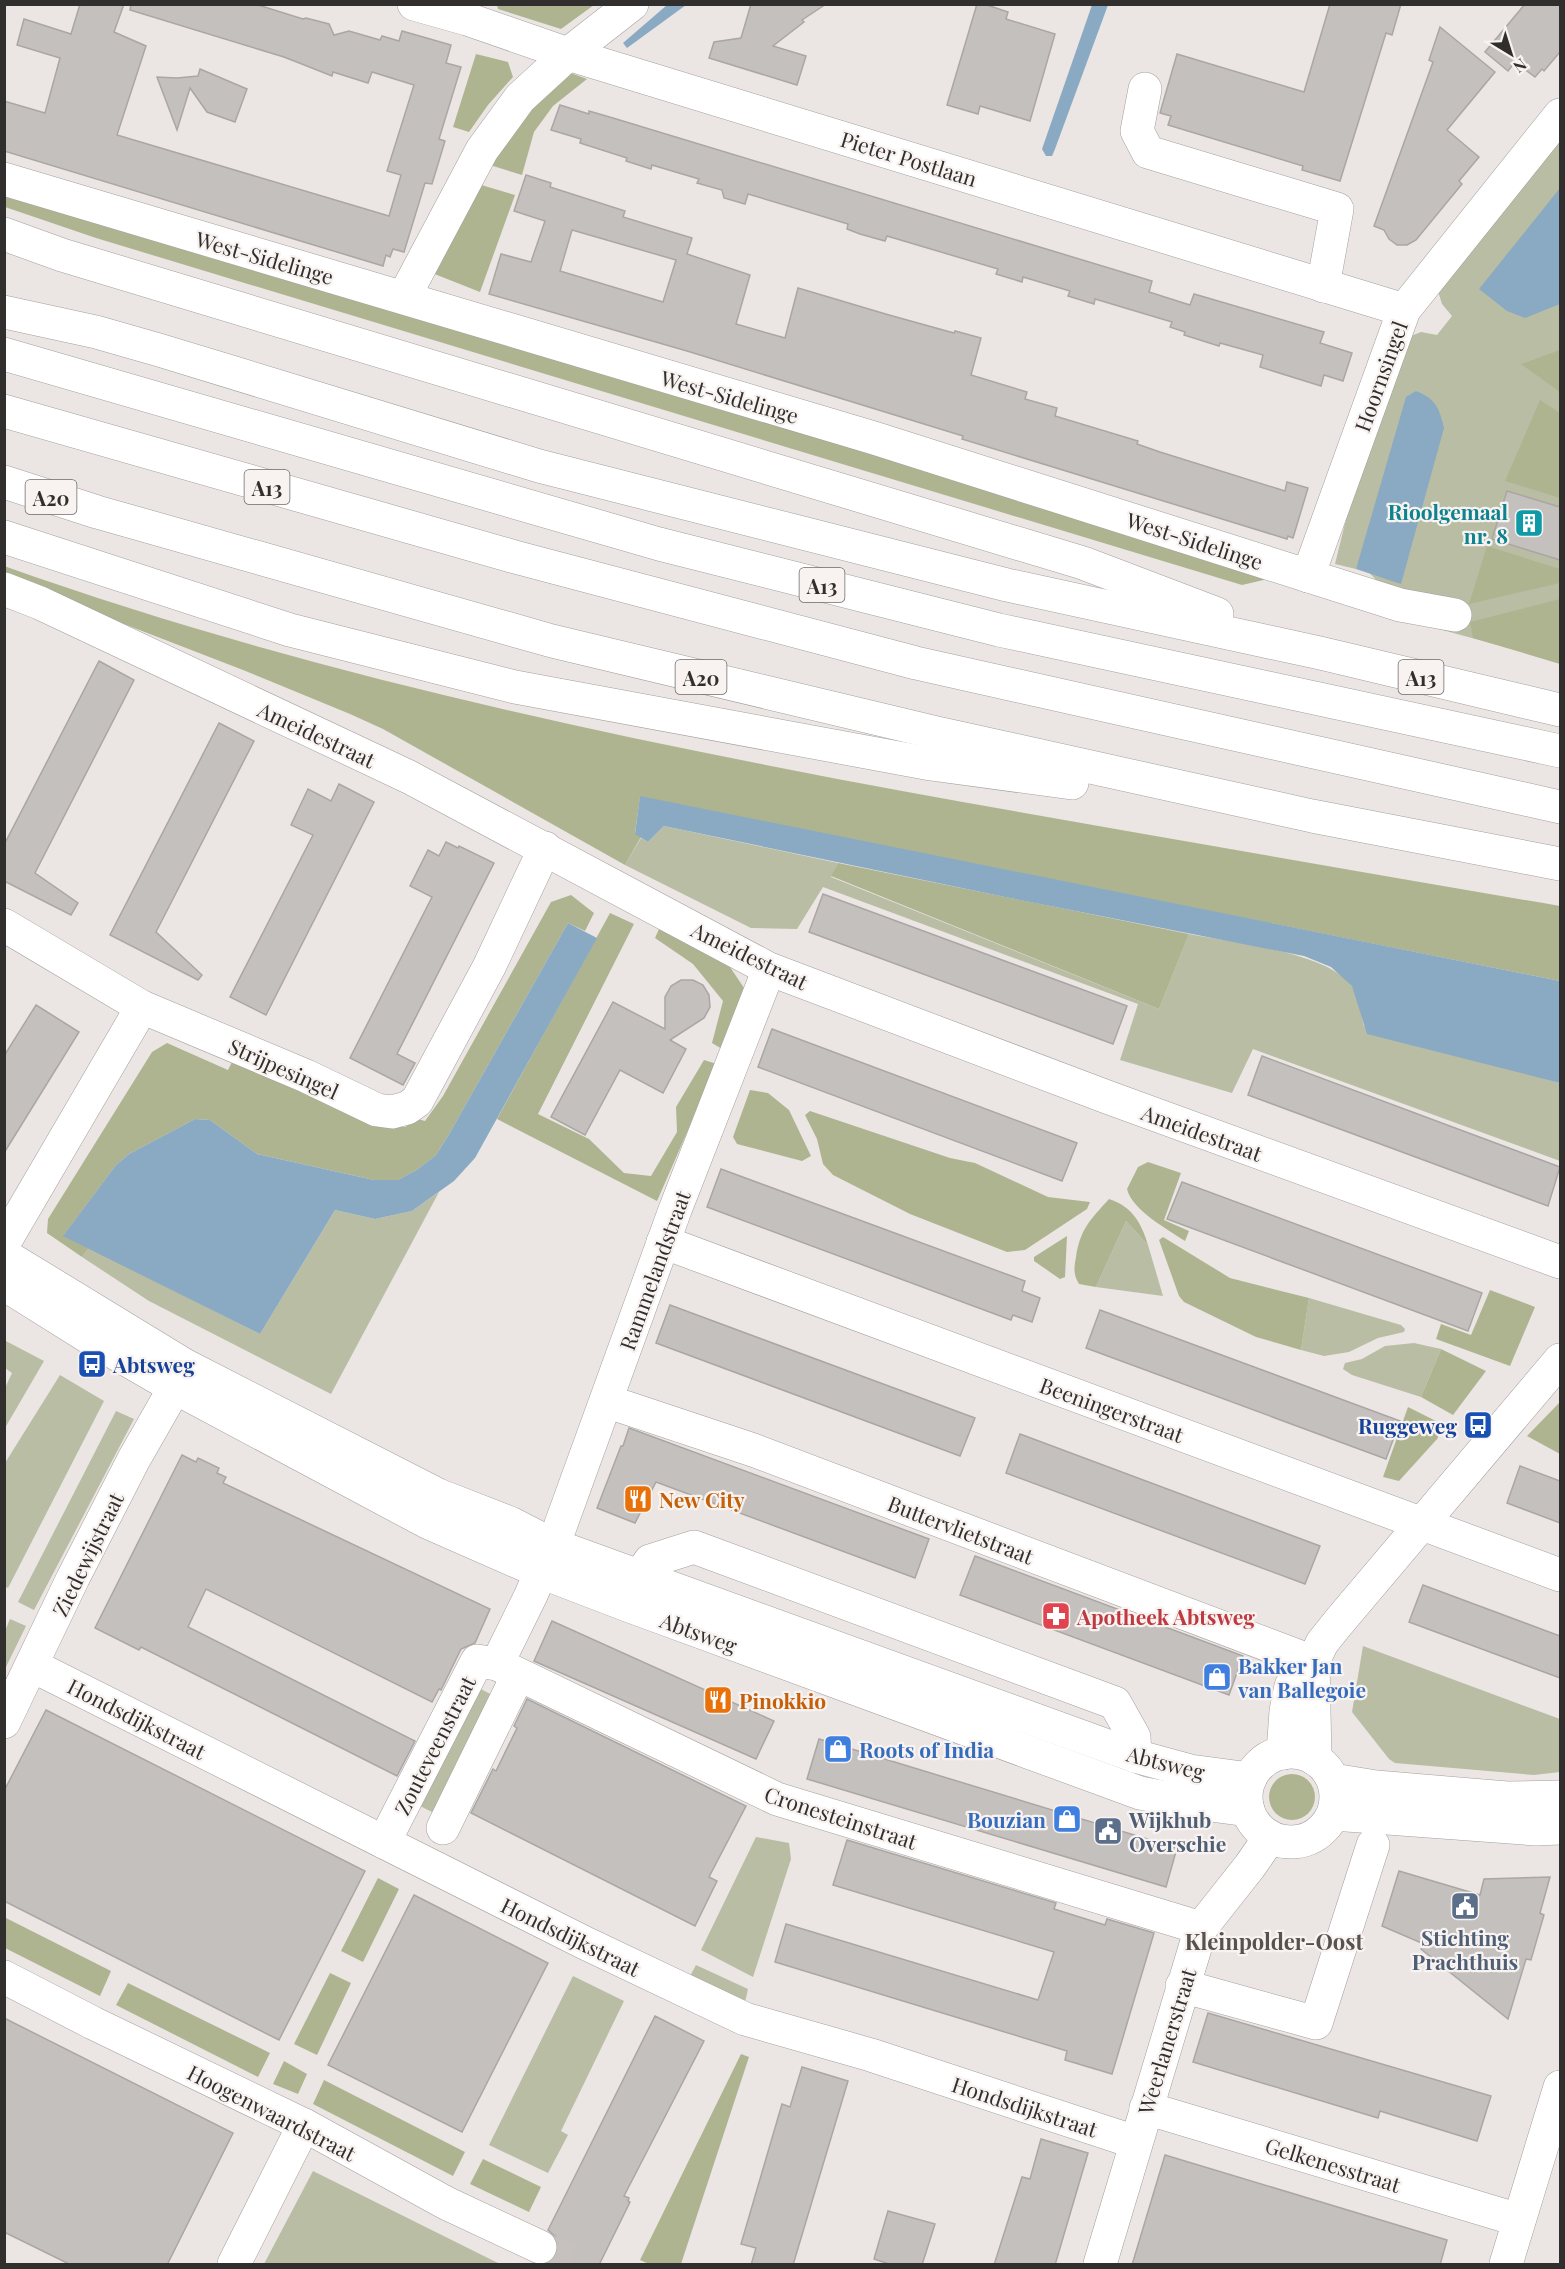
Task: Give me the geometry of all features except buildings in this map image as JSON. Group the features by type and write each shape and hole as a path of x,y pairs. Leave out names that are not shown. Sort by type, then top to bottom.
{"main road":[{"name":"Pieter Postlaan","path":"414,4 469,12 568,54 1404,310"},
{"path":"404,297 482,150 520,98 568,54 632,4"},
{"path":"1145,89 1137,131 1148,152 1337,209 1323,286"},
{"name":"Hoornsingel","path":"1308,576 1404,310 1560,115"},
{"name":"West-Sidelinge","path":"4,179 874,438 1400,605 1455,615"},
{"name":"A13","path":"4,234 62,255 1083,563 1320,653"},
{"name":"A13","path":"4,294 96,332"},
{"name":"A13","path":"4,312 96,332 159,350 539,466 1007,585 1320,653 1560,710"},
{"name":"A13","path":"4,354 659,544 988,627 1560,751"},
{"name":"A13","path":"4,411 504,554 916,663 1560,807"},
{"name":"A20","path":"4,482 97,512 552,641 937,733 1312,816"},
{"path":"4,537 290,630 515,687 931,764 1312,816 1560,864"},
{"name":"Ameidestraat","path":"4,589 40,603 409,777 769,969 1116,1100 1560,1262"},
{"name":"Strijpesingel","path":"4,925 142,1007 306,1076 377,1110 392,1112 407,1108 417,1101 489,967 545,848"},
{"name":"Rammelandstraat","path":"547,1559 663,1242 769,969"},
{"path":"4,1243 142,1007"},
{"name":"Beeningerstraat","path":"663,1242 1560,1575"},
{"name":"Abtsweg","path":"4,1255 180,1377"},
{"name":"Abtsweg","path":"4,1284 180,1377 429,1523 547,1559 1140,1793 1188,1802 1249,1794"},
{"path":"1283,1753 1286,1711 1291,1686 1313,1662 1322,1643 1560,1360"},
{"name":"Ziedewijstraat","path":"4,1722 33,1666 73,1578 134,1459 180,1377"},
{"name":"Buttervlietstraat","path":"606,1401 753,1450 1313,1662"},
{"path":"639,1577 650,1561 694,1548 1115,1703 1134,1737 1135,1756"},
{"name":"Abtsweg","path":"547,1559 639,1577 1135,1756 1190,1771 1249,1794"},
{"name":"Zouteveenstraat","path":"384,1842 477,1661 508,1670 547,1559"},
{"path":"1313,1662 1324,1769 1336,1797 1333,1814 1320,1832 1306,1839 1284,1842 1270,1837 1256,1825 1249,1794 1263,1761 1283,1753 1300,1753 1324,1769 1376,1786 1507,1798 1560,1797"},
{"name":"Hondsdijkstraat","path":"33,1666 585,1943 745,2019 871,2055 1135,2142"},
{"path":"443,1827 508,1670"},
{"name":"Cronesteinstraat","path":"508,1670 777,1799 1201,1928"},
{"path":"1333,1814 1536,1829 1560,1828"},
{"name":"Weerlanerstraat","path":"1100,2265 1201,1928 1251,1866 1270,1837"},
{"path":"1182,1986 1316,2023 1373,1845"},
{"name":"Hoogenwaardstraat","path":"4,1977 93,2024 304,2125 446,2203 540,2247"},
{"path":"1506,2265 1560,2087"},
{"name":"Gelkenesstraat","path":"1146,2108 1519,2220"},
{"path":"234,2265 304,2125"}],"green space":[{"path":"497,4 594,5 561,29 498,9"},
{"path":"476,54 508,62 513,77 488,105 469,132 453,127"},
{"path":"568,72 587,79 553,106 534,132 522,175 490,165 526,116"},
{"path":"1560,135 1560,662 1435,628 1400,605 1359,562 1356,569 1335,564 1372,414 1403,339 1421,332 1437,335 1452,316 1442,304 1438,291"},
{"path":"478,184 515,195 480,292 432,273"},
{"path":"5,191 1280,576 1242,585 96,238 5,207"},
{"path":"1560,350 1560,392 1521,364"},
{"path":"1540,400 1560,413 1560,498 1505,481"},
{"path":"1487,546 1560,569 1560,583 1469,604"},
{"path":"4,566 115,604 227,638 340,669 568,724 913,793 1560,906 1560,981 640,797 635,833 641,837 625,865 383,729 243,670 5,578"},
{"path":"1560,599 1560,664 1473,638 1470,622"},
{"path":"664,826 838,863 831,877 1159,1009 1189,934 1277,950 1301,957 1340,974 1352,986 1364,1026 1560,1083 1560,1161 1253,1049 1232,1093 1120,1060 1138,1004 823,887 797,929 751,928 625,865 641,838 648,842"},
{"path":"838,863 1189,934 1159,1009 831,876"},
{"path":"571,895 594,913 585,931 568,923 448,1136 436,1155 418,1169 398,1180 374,1180 257,1154 210,1120 195,1119 129,1154 116,1165 64,1235 89,1248 82,1257 47,1233 48,1219 152,1052 167,1043 228,1070 232,1062 385,1127 405,1127 418,1119 425,1121 443,1096 551,902"},
{"path":"610,913 634,924 538,1114 589,1139 624,1173 651,1176 677,1132 676,1107 704,1060 717,1064 657,1201 497,1119"},
{"path":"659,929 730,967 746,991 722,1049 712,1043 723,1001 693,964 655,938"},
{"path":"750,1090 768,1093 789,1110 811,1156 802,1161 737,1144 733,1137"},
{"path":"810,1111 950,1158 975,1163 1048,1197 1090,1202 1087,1209 1025,1250 1007,1252 910,1214 833,1175 823,1164 817,1139 805,1115"},
{"path":"1148,1162 1181,1173 1164,1220 1189,1231 1185,1241 1143,1212 1130,1197 1127,1189 1138,1167"},
{"path":"439,1192 331,1394 149,1301 82,1257 89,1248 260,1334 335,1210 375,1219 412,1211"},
{"path":"1109,1199 1130,1211 1143,1230 1148,1245 1126,1221 1096,1287 1079,1284 1074,1268 1080,1239 1092,1219"},
{"path":"1126,1221 1148,1245 1163,1296 1096,1287"},
{"path":"1067,1236 1065,1277 1060,1279 1034,1261 1034,1257"},
{"path":"1163,1237 1230,1278 1309,1298 1301,1350 1256,1337 1184,1302 1179,1296 1159,1240"},
{"path":"1490,1290 1535,1307 1510,1366 1436,1339 1441,1324 1471,1335"},
{"path":"1309,1298 1401,1325 1405,1329 1404,1332 1378,1338 1349,1352 1324,1356 1301,1350"},
{"path":"4,1340 44,1361 5,1428 5,1388 12,1373 5,1368"},
{"path":"1414,1343 1441,1349 1421,1397 1352,1375 1343,1369 1345,1363 1362,1359 1385,1346"},
{"path":"1441,1349 1486,1371 1453,1415 1421,1397"},
{"path":"60,1375 104,1401 8,1588 4,1586 5,1463"},
{"path":"1560,1402 1560,1454 1527,1436"},
{"path":"1408,1407 1436,1421 1438,1438 1399,1481 1383,1477"},
{"path":"116,1411 134,1419 34,1610 18,1602"},
{"path":"10,1619 26,1626 5,1669 5,1631"},
{"path":"1363,1646 1560,1719 1560,1772 1534,1775 1395,1763 1389,1759 1352,1712"},
{"path":"473,1685 500,1699 442,1817 414,1803"},
{"path":"1292,1774 1301,1775 1308,1781 1314,1788 1314,1806 1308,1813 1301,1819 1292,1820 1283,1819 1276,1813 1270,1806 1269,1797 1270,1788 1276,1781 1283,1775"},
{"path":"756,1837 789,1843 791,1859 753,1977 701,1950"},
{"path":"378,1878 399,1889 363,1962 341,1951"},
{"path":"4,1917 111,1971 100,1996 5,1948"},
{"path":"696,1965 748,1989 744,2007 688,1980"},
{"path":"330,1973 351,1983 317,2055 294,2044"},
{"path":"573,1976 624,2001 561,2131 568,2135 548,2173 489,2145"},
{"path":"128,1983 270,2053 258,2077 116,2005"},
{"path":"741,2054 749,2057 681,2264 649,2264 640,2260"},
{"path":"284,2061 307,2074 298,2094 273,2084"},
{"path":"324,2080 465,2152 453,2176 313,2104"},
{"path":"483,2159 541,2187 529,2212 470,2184"},
{"path":"313,2171 500,2264 264,2264"}],"water":[{"path":"667,5 686,5 627,48 623,43"},
{"path":"1092,5 1108,5 1055,149 1052,156 1046,156 1042,149"},
{"path":"1560,188 1560,304 1525,318 1507,311 1479,289"},
{"path":"1416,391 1428,397 1436,405 1444,428 1401,584 1356,569 1406,397"},
{"path":"640,796 1560,981 1560,1083 1367,1034 1352,986 1331,967 1304,956 664,826 648,842 635,834"},
{"path":"568,923 597,938 475,1158 454,1181 412,1211 375,1219 335,1210 260,1334 63,1236 116,1165 129,1154 195,1119 210,1120 257,1154 374,1180 398,1180 418,1169 436,1155 448,1136"}],"tunnel":[{"path":"540,2247 573,2264"}],"place":[{"name":"Rioolgemaal nr. 8","path":"1529,523"},
{"name":"Abtsweg","path":"92,1364"},
{"name":"Ruggeweg","path":"1478,1425"},
{"name":"New City","path":"638,1499"},
{"name":"Apotheek Abtsweg","path":"1056,1616"},
{"name":"Bakker Jan van Ballegoie","path":"1217,1677"},
{"name":"Pinokkio","path":"718,1700"},
{"name":"Roots of India","path":"838,1749"},
{"name":"Bouzian","path":"1067,1819"},
{"name":"Wijkhub Overschie","path":"1108,1831"},
{"name":"Stichting Prachthuis","path":"1465,1906"}],"district":[{"name":"Kleinpolder-Oost","path":"1274,1941"}]}
